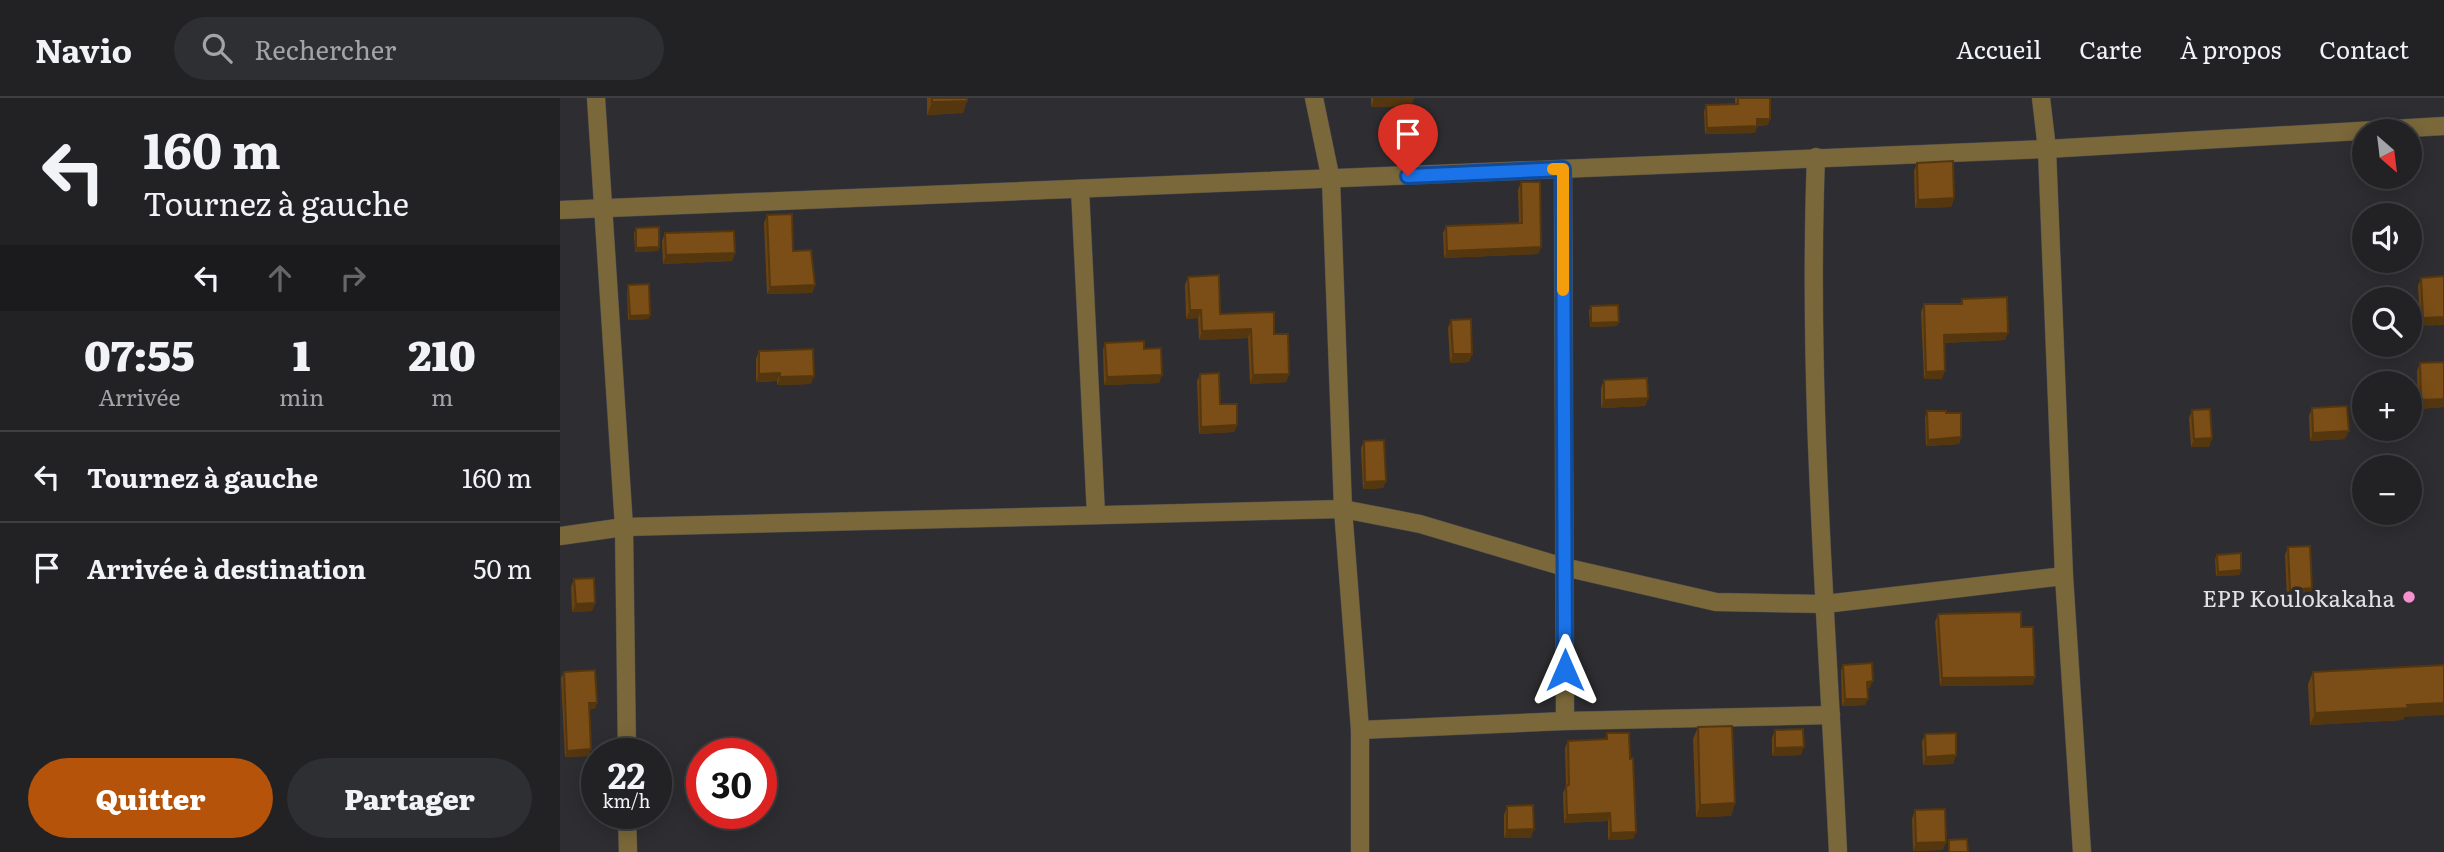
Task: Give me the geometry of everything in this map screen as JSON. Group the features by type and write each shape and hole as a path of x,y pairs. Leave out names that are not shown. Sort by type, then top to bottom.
{"street":[{"path":"596,98 624,527 627,738"},
{"path":"1314,98 1331,180 1343,509 1360,730 1360,852"},
{"path":"2041,98 2047,149 2064,576 2082,852"},
{"path":"560,210 2047,149 2444,126"},
{"path":"1816,157 1813,236 1820,499 1838,852"},
{"path":"1563,169 1565,721"},
{"path":"1080,189 1096,516"},
{"path":"560,536 624,527 1343,509 1420,524 1564,567 1716,602 1825,604 2064,576"},
{"path":"1360,730 1565,721 1831,715"},
{"path":"627,829 628,852"}],"building":[{"path":"932,98 967,98 967,101 932,102"},
{"path":"1738,98 1770,98 1770,119 1757,119 1757,126 1707,128 1706,105 1738,104"},
{"path":"1953,161 1954,198 1918,200 1917,163"},
{"path":"1521,182 1540,182 1541,247 1447,251 1446,226 1522,223"},
{"path":"792,214 793,251 811,250 815,285 770,287 767,215"},
{"path":"659,227 659,247 636,248 636,228"},
{"path":"734,231 735,253 666,255 665,233"},
{"path":"1219,275 1220,314 1274,312 1274,334 1288,334 1289,374 1253,375 1251,329 1202,331 1201,310 1190,310 1188,277"},
{"path":"2444,276 2444,317 2423,318 2421,278"},
{"path":"649,284 650,315 630,316 628,285"},
{"path":"2007,297 2008,333 1944,335 1945,371 1926,372 1924,304 1962,304 1962,299"},
{"path":"1618,305 1619,322 1591,323 1591,306"},
{"path":"1471,319 1472,354 1453,354 1451,320"},
{"path":"1144,341 1144,349 1161,348 1162,375 1107,377 1105,343"},
{"path":"813,349 814,376 780,377 780,373 759,374 759,351"},
{"path":"2444,362 2444,399 2422,400 2420,363"},
{"path":"1219,373 1220,404 1237,404 1237,425 1201,427 1200,374"},
{"path":"1647,378 1648,398 1604,400 1604,380"},
{"path":"2347,406 2349,431 2313,433 2312,408"},
{"path":"2210,409 2212,438 2194,439 2192,410"},
{"path":"1927,411 1961,413 1961,437 1928,440"},
{"path":"1384,440 1386,481 1365,482 1364,441"},
{"path":"2310,546 2312,588 2290,590 2288,547"},
{"path":"2241,553 2241,570 2218,572 2217,555"},
{"path":"594,578 595,603 576,604 574,579"},
{"path":"2021,612 2021,627 2033,627 2035,677 1942,678 1938,614"},
{"path":"1872,663 1873,681 1867,682 1868,699 1845,699 1843,665"},
{"path":"2444,665 2444,703 2407,705 2408,708 2315,713 2313,672"},
{"path":"595,670 597,703 589,703 591,738 581,738 581,750 567,751 564,672"},
{"path":"1732,726 1735,803 1700,805 1698,727"},
{"path":"1803,729 1804,747 1775,748 1775,730"},
{"path":"1607,733 1629,733 1630,759 1633,758 1636,832 1611,833 1610,813 1567,815 1568,741 1607,739"},
{"path":"1956,733 1956,755 1926,757 1925,734"},
{"path":"1533,805 1534,829 1507,830 1507,806"},
{"path":"1945,809 1946,842 1916,843 1915,810"},
{"path":"1967,839 1968,852 1949,852 1949,840"}],"slow traffic":[{"path":"1553,169 1563,169 1563,290"}],"place":[{"name":"EPP Koulokakaha","path":"2409,597"}],"route":[{"path":"1408,176 1563,169 1565,670"}]}
